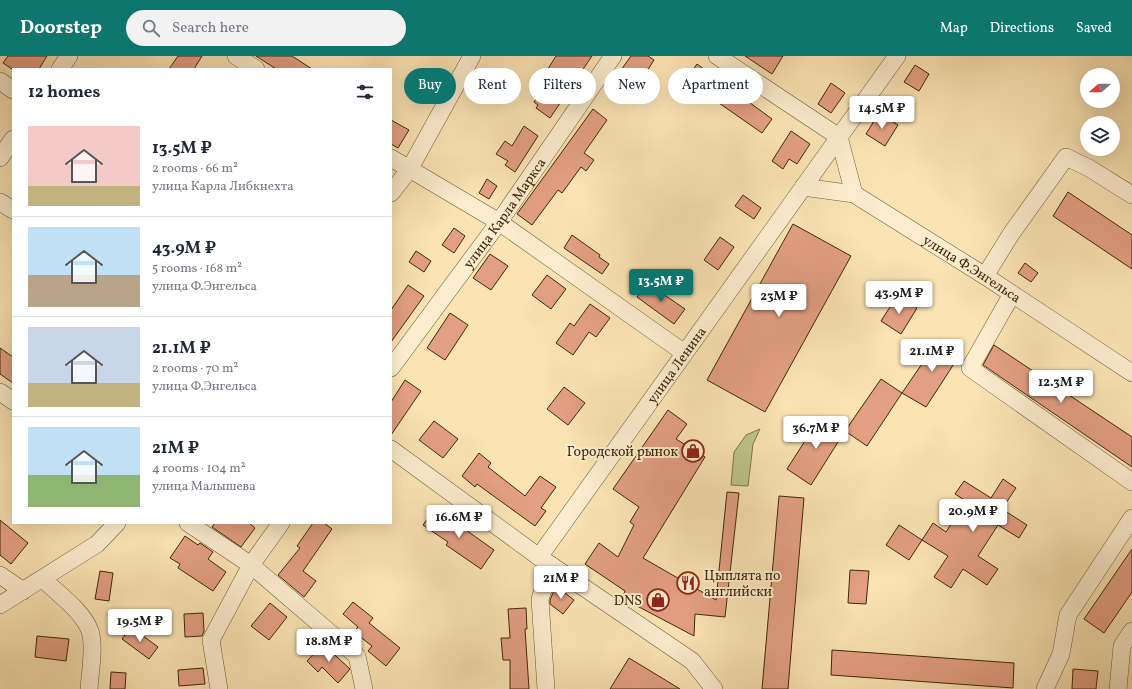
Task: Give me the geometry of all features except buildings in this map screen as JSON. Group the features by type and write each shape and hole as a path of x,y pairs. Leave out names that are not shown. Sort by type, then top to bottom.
{"street":[{"path":"61,68 69,56"},
{"path":"236,56 254,68"},
{"path":"392,192 409,170 472,56"},
{"name":"улица Карла Маркса","path":"392,367 499,222 613,56"},
{"path":"718,56 839,138 854,194"},
{"name":"улица Ленина","path":"546,689 540,599 545,561 683,352 839,138 896,56"},
{"path":"0,82 12,89"},
{"path":"0,158 12,140"},
{"path":"985,276 1011,234 1066,157 1089,168 1132,195"},
{"path":"392,159 499,222 683,352"},
{"name":"улица Ф.Энгельса","path":"803,187 854,194 985,276 1132,373"},
{"path":"0,202 12,209"},
{"path":"1012,294 970,368 1132,482"},
{"path":"0,392 12,400"},
{"path":"392,450 545,561 692,661 714,689"},
{"path":"1045,689 1061,654 1068,615 1132,518"},
{"path":"0,605 97,544 116,524"},
{"path":"190,524 251,565 356,656 364,689"},
{"path":"219,689 212,640 251,565 280,524"},
{"path":"0,575 23,591"},
{"path":"43,579 82,618 90,632 92,657 89,689"},
{"path":"1118,689 1122,646 1132,631"}],"green space":[{"path":"760,429 753,444 748,486 731,485 734,452 746,435"}],"place":[{"name":"Городской рынок","path":"693,451"},
{"name":"Цыплята по английски","path":"688,583"},
{"name":"DNS","path":"658,600"}]}
